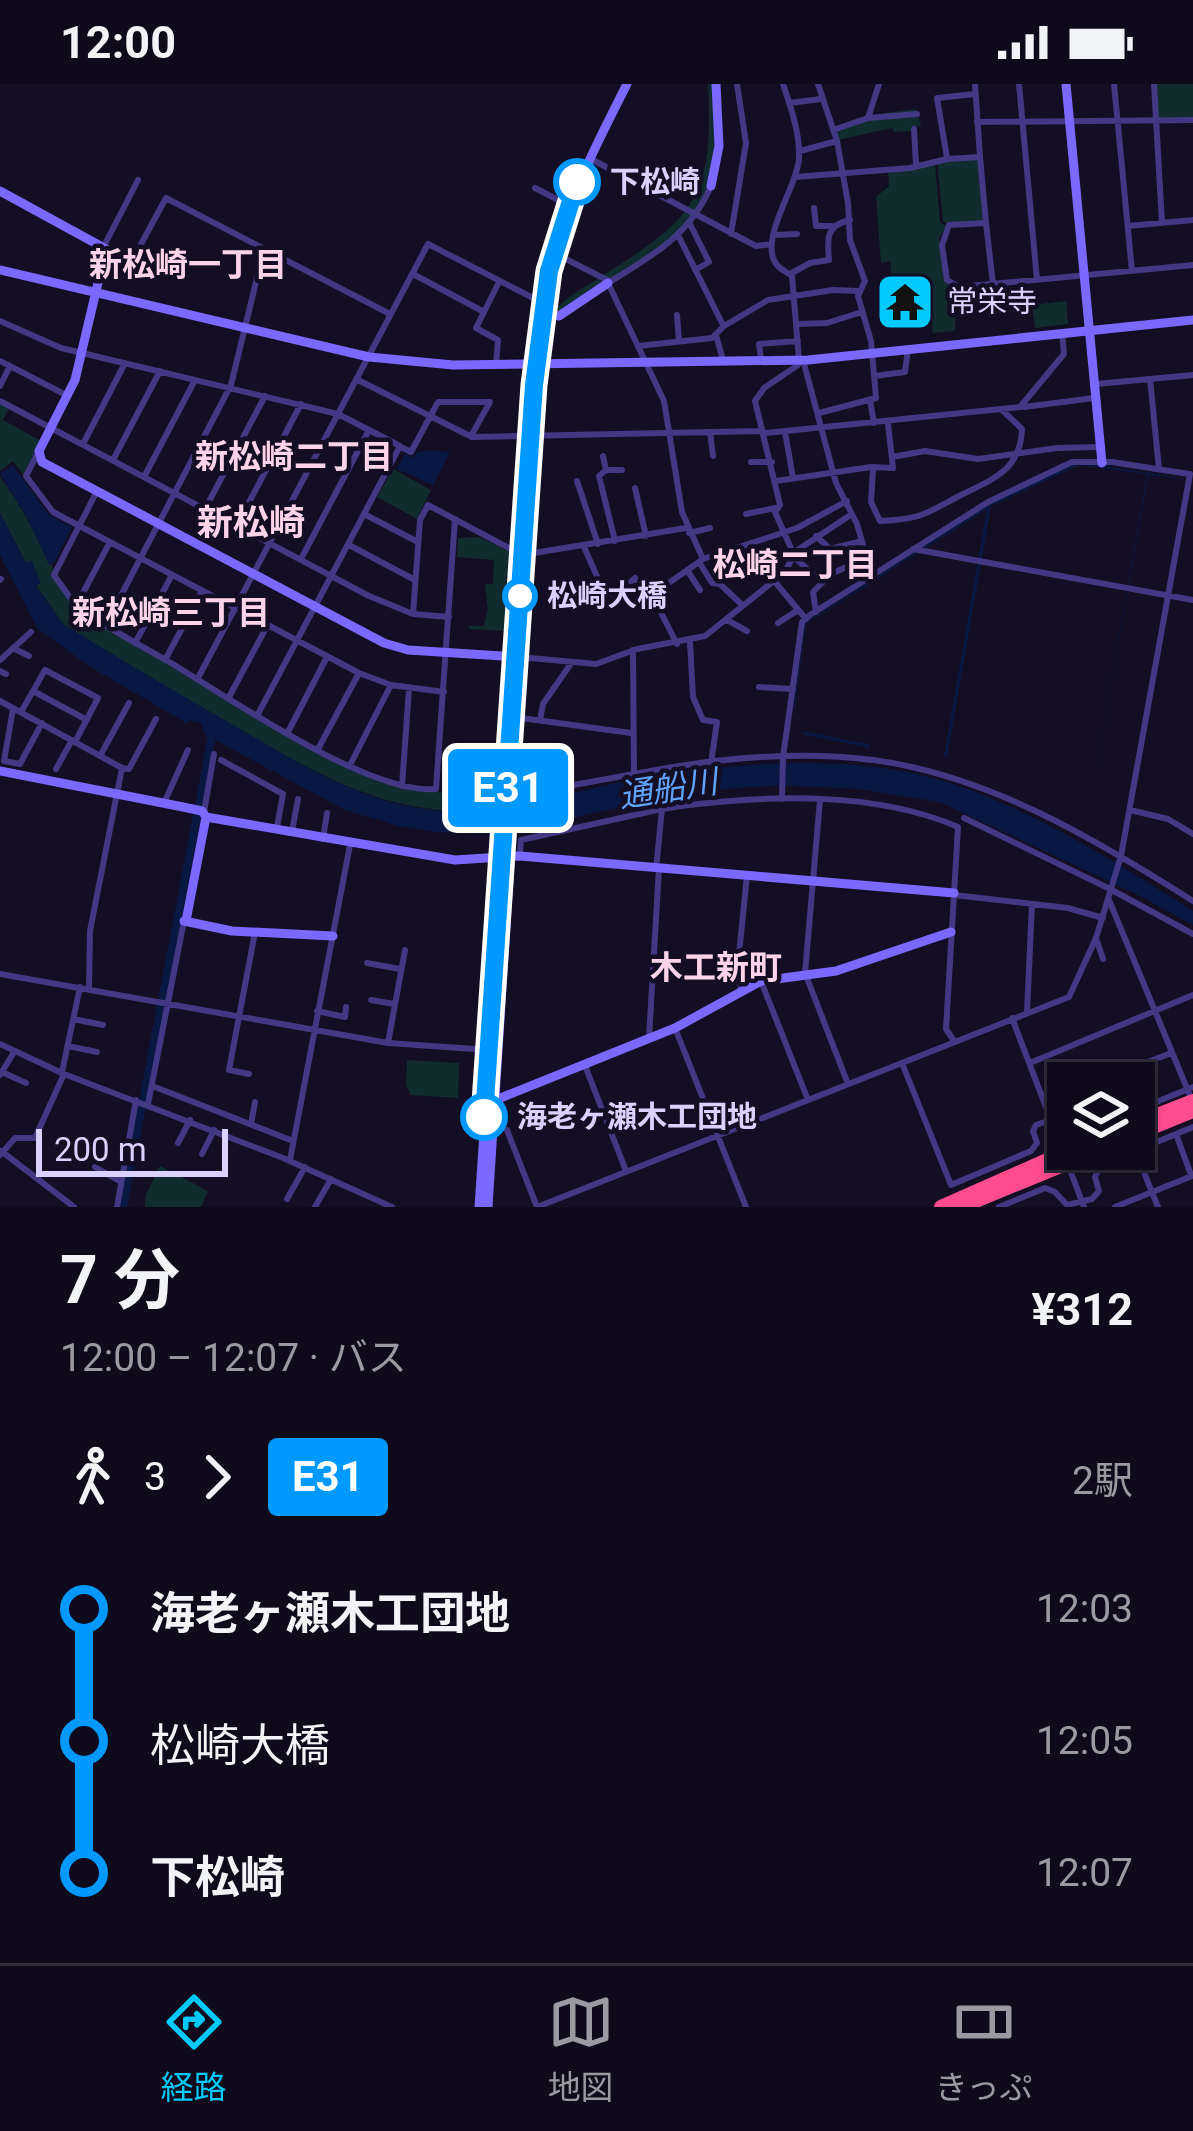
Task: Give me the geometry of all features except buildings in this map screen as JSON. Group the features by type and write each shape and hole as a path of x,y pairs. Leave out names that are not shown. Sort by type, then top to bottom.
{"highway":[{"path":"1155,1113 1191,1095"},
{"path":"1155,1132 1193,1111"},
{"path":"940,1207 1047,1163"},
{"path":"961,1207 1047,1165"}],"street":[{"path":"483,1207 510,852 542,308 568,205 627,84"},
{"path":"198,680 428,244 559,316 679,237 690,224 711,186 719,146 717,87 735,84 746,143 731,234"},
{"path":"783,84 799,151 788,200 776,219 776,265 790,274 801,360 833,473 857,524 872,576"},
{"path":"818,84 837,141 850,240 866,280 858,291 873,354 876,398 819,413"},
{"path":"868,118 879,84"},
{"path":"975,84 993,284"},
{"path":"1019,84 1037,280"},
{"path":"1066,84 1102,464"},
{"path":"1114,84 1132,271"},
{"path":"1154,84 1162,223"},
{"path":"947,159 937,98 975,94"},
{"path":"789,103 821,99"},
{"path":"833,130 868,118 917,114"},
{"path":"977,122 1193,120"},
{"path":"914,129 916,164"},
{"path":"799,151 837,141"},
{"path":"795,177 913,168 980,157"},
{"path":"589,158 756,247 796,234"},
{"path":"138,180 105,248 68,396 26,476 53,512 327,657 391,685 444,692"},
{"path":"536,188 568,205"},
{"path":"0,191 105,248 134,257 166,198 390,314"},
{"path":"814,208 816,226 850,220"},
{"path":"1128,226 1193,220"},
{"path":"986,223 949,225 942,244 947,280 959,287 1193,265"},
{"path":"690,224 710,262 695,270"},
{"path":"790,274 829,260 827,235 832,226"},
{"path":"679,237 724,326"},
{"path":"105,626 230,387 265,249"},
{"path":"553,253 609,282 664,401 688,530 712,584 720,584 742,605"},
{"path":"0,270 368,357 436,364 801,360 1193,320"},
{"path":"412,274 484,311"},
{"path":"496,364 498,340 476,328 500,282"},
{"path":"638,346 716,335 767,300 858,291"},
{"path":"799,324 827,323 862,312"},
{"path":"677,314 679,341"},
{"path":"0,321 61,348 338,414 411,452 438,402 490,402 471,436"},
{"path":"1021,407 1064,354 1062,332"},
{"path":"716,335 723,360"},
{"path":"760,360 759,344 798,340"},
{"path":"875,376 905,372 908,350"},
{"path":"801,360 757,396 776,481 775,512 794,556 813,574"},
{"path":"0,361 68,396"},
{"path":"83,444 125,363"},
{"path":"0,386 10,367"},
{"path":"113,460 160,371"},
{"path":"1096,384 1193,375"},
{"path":"144,477 195,379"},
{"path":"1150,379 1159,469"},
{"path":"356,380 471,436 823,430 1097,398"},
{"path":"205,509 265,396"},
{"path":"870,400 874,423"},
{"path":"0,401 331,576 413,614 448,617"},
{"path":"237,525 301,404"},
{"path":"873,469 871,502 883,523 929,515 996,479 1020,453 1022,429 1002,410"},
{"path":"776,481 893,468 888,424"},
{"path":"301,559 369,430"},
{"path":"710,432 713,457"},
{"path":"785,432 793,478"},
{"path":"258,714 400,446"},
{"path":"892,457 925,451 978,459 1102,447"},
{"path":"40,451 42,462 384,643 446,653 604,663 633,650 690,642 717,630 775,582 816,536 852,514"},
{"path":"603,456 606,470"},
{"path":"751,463 772,461"},
{"path":"507,1130 537,1207 1069,997 1096,938 1121,856 1191,474 1072,462 988,502 806,619 782,796"},
{"path":"615,541 599,476 606,470 622,470"},
{"path":"577,481 598,544"},
{"path":"635,488 646,536"},
{"path":"98,491 53,575 76,606 318,749 402,786 436,790 455,519"},
{"path":"650,596 701,561 782,534 847,502"},
{"path":"413,614 420,520 428,505 526,555 710,528"},
{"path":"746,514 778,507"},
{"path":"364,514 418,542"},
{"path":"857,524 877,518"},
{"path":"816,536 830,549 862,541"},
{"path":"76,606 110,542"},
{"path":"348,545 415,580"},
{"path":"584,546 603,590 615,596 634,578 650,596 676,644"},
{"path":"917,550 1193,600"},
{"path":"816,612 813,592 866,558"},
{"path":"686,570 700,590"},
{"path":"135,644 172,575"},
{"path":"775,582 806,619"},
{"path":"165,660 202,591"},
{"path":"778,623 798,610"},
{"path":"727,620 747,631"},
{"path":"229,697 267,625"},
{"path":"0,660 31,632"},
{"path":"690,642 693,697 703,720 717,722 711,763"},
{"path":"15,649 29,656"},
{"path":"633,650 634,774"},
{"path":"288,732 327,657"},
{"path":"511,798 519,657"},
{"path":"540,720 543,704 572,662"},
{"path":"42,723 20,764 4,760 17,711 45,670 98,698 56,769"},
{"path":"318,749 358,673"},
{"path":"350,765 391,685"},
{"path":"759,687 793,689"},
{"path":"402,786 409,689"},
{"path":"33,691 87,720"},
{"path":"0,701 129,769 156,719"},
{"path":"100,755 129,703"},
{"path":"518,717 631,733"},
{"path":"164,803 188,750"},
{"path":"116,1207 167,1003 201,813 218,757 247,779 283,794 277,831"},
{"path":"511,798 711,763 870,759 940,774 1013,803 1121,856 1193,902"},
{"path":"74,1207 1,1152 15,1138 34,1138 63,1074 73,1019 85,988 90,931 122,767"},
{"path":"0,771 292,834 455,860 510,852 954,894 1103,918"},
{"path":"483,1207 489,1050 510,852 521,840 662,809 782,796 890,808 958,827 946,1029 954,1041"},
{"path":"292,834 298,800"},
{"path":"820,800 805,973 848,1084"},
{"path":"649,1038 662,809"},
{"path":"1130,810 1168,819 1193,834"},
{"path":"322,839 327,813"},
{"path":"964,818 1193,934"},
{"path":"290,1160 350,845"},
{"path":"742,992 737,974 746,875"},
{"path":"1109,900 1191,1095 1155,1105"},
{"path":"1027,1012 1032,904"},
{"path":"185,921 255,932 333,936"},
{"path":"249,1074 229,1070 255,932"},
{"path":"493,1101 675,1028 761,981 836,970 951,932"},
{"path":"1096,938 1103,958"},
{"path":"388,1043 405,950"},
{"path":"367,963 400,969"},
{"path":"0,974 388,1043 489,1050"},
{"path":"761,981 808,1100"},
{"path":"1029,1064 1193,995"},
{"path":"371,1000 394,1004"},
{"path":"317,1011 345,1017 346,1007"},
{"path":"1012,1018 1047,1110"},
{"path":"73,1019 103,1025"},
{"path":"675,1028 746,1207"},
{"path":"0,1044 63,1074 290,1160 392,1207"},
{"path":"68,1046 97,1052"},
{"path":"14,1052 1,1073 26,1083"},
{"path":"1148,1062 1171,1053"},
{"path":"584,1063 626,1171"},
{"path":"902,1063 951,1185 1031,1151 1036,1143 1034,1127 1047,1120"},
{"path":"155,1087 293,1141"},
{"path":"250,1124 255,1102"},
{"path":"178,1143 190,1120"},
{"path":"1155,1138 1193,1126"},
{"path":"202,1154 214,1130"},
{"path":"1115,1207 1192,1178 1175,1134"},
{"path":"94,1167 121,1182"},
{"path":"287,1199 305,1167"},
{"path":"1072,1170 1083,1205"},
{"path":"999,1207 1045,1188 1066,1205 1083,1205 1097,1195 1098,1170"},
{"path":"1144,1170 1158,1207"},
{"path":"315,1207 331,1179"}],"green space":[{"path":"708,84 714,84 718,141 700,202 662,246 638,264 558,313 552,312 661,236 693,199 707,152"},
{"path":"1154,84 1193,84 1193,120 1156,120"},
{"path":"916,109 921,126 911,131 894,132 892,128 838,140 835,132 884,113"},
{"path":"980,157 986,223 949,225 943,221 937,161"},
{"path":"935,164 940,222 946,226 939,238 945,283 956,285 955,331 933,333 929,306 919,306 915,290 880,301 878,284 892,281 890,261 881,263 876,197 889,186 888,173"},
{"path":"1066,301 1068,324 1035,328 1032,305"},
{"path":"0,404 9,408 3,420 41,441 24,476 13,461 0,471"},
{"path":"393,469 431,490 417,519 377,497"},
{"path":"0,477 76,606 320,752 402,786 444,793 445,788 472,790 501,761 497,807 422,808 353,788 287,756 63,624 36,585 31,561 26,563 0,513"},
{"path":"479,537 515,554 513,574 506,575 506,585 512,586 508,639 506,631 469,629 484,626 485,584 493,584 494,560 457,557 458,538"},
{"path":"407,1060 459,1063 458,1098 411,1095 406,1085"},
{"path":"160,1166 208,1191 201,1207 145,1207"}],"water":[{"path":"430,450 450,452 433,485 397,469 405,454 413,458"},
{"path":"1079,462 1193,480 1148,475 1092,793 1147,474 1079,465 991,506 947,757 987,509 806,624 795,707 805,734 794,707 805,623 992,503"},
{"path":"13,465 49,515 72,527 49,565 0,474"},
{"name":"通船川","path":"0,513 25,562 32,561 41,583 36,586 63,624 303,765 374,797 425,809 482,810 625,781 762,764 836,764 908,772 975,792 1040,821 1193,911 1193,925 940,802 858,789 781,785 667,796 526,829 482,834 398,826 345,810 204,734 201,723 189,720 188,724 89,666 37,628 0,555"}],"waterway":[{"path":"123,1207 213,731"},
{"path":"805,733 869,746"}],"bus line":[{"name":"E31","path":"484,1117 534,385 549,271 577,182"}],"place":[{"name":"下松崎","path":"577,182"},
{"name":"常栄寺","path":"905,302"},
{"name":"松崎大橋","path":"520,596"},
{"name":"海老ヶ瀬木工団地","path":"484,1117"}],"district":[{"name":"新松崎一丁目","path":"188,264"},
{"name":"新松崎二丁目","path":"294,456"},
{"name":"新松崎","path":"251,522"},
{"name":"松崎二丁目","path":"795,564"},
{"name":"新松崎三丁目","path":"171,612"},
{"name":"木工新町","path":"716,967"}]}
